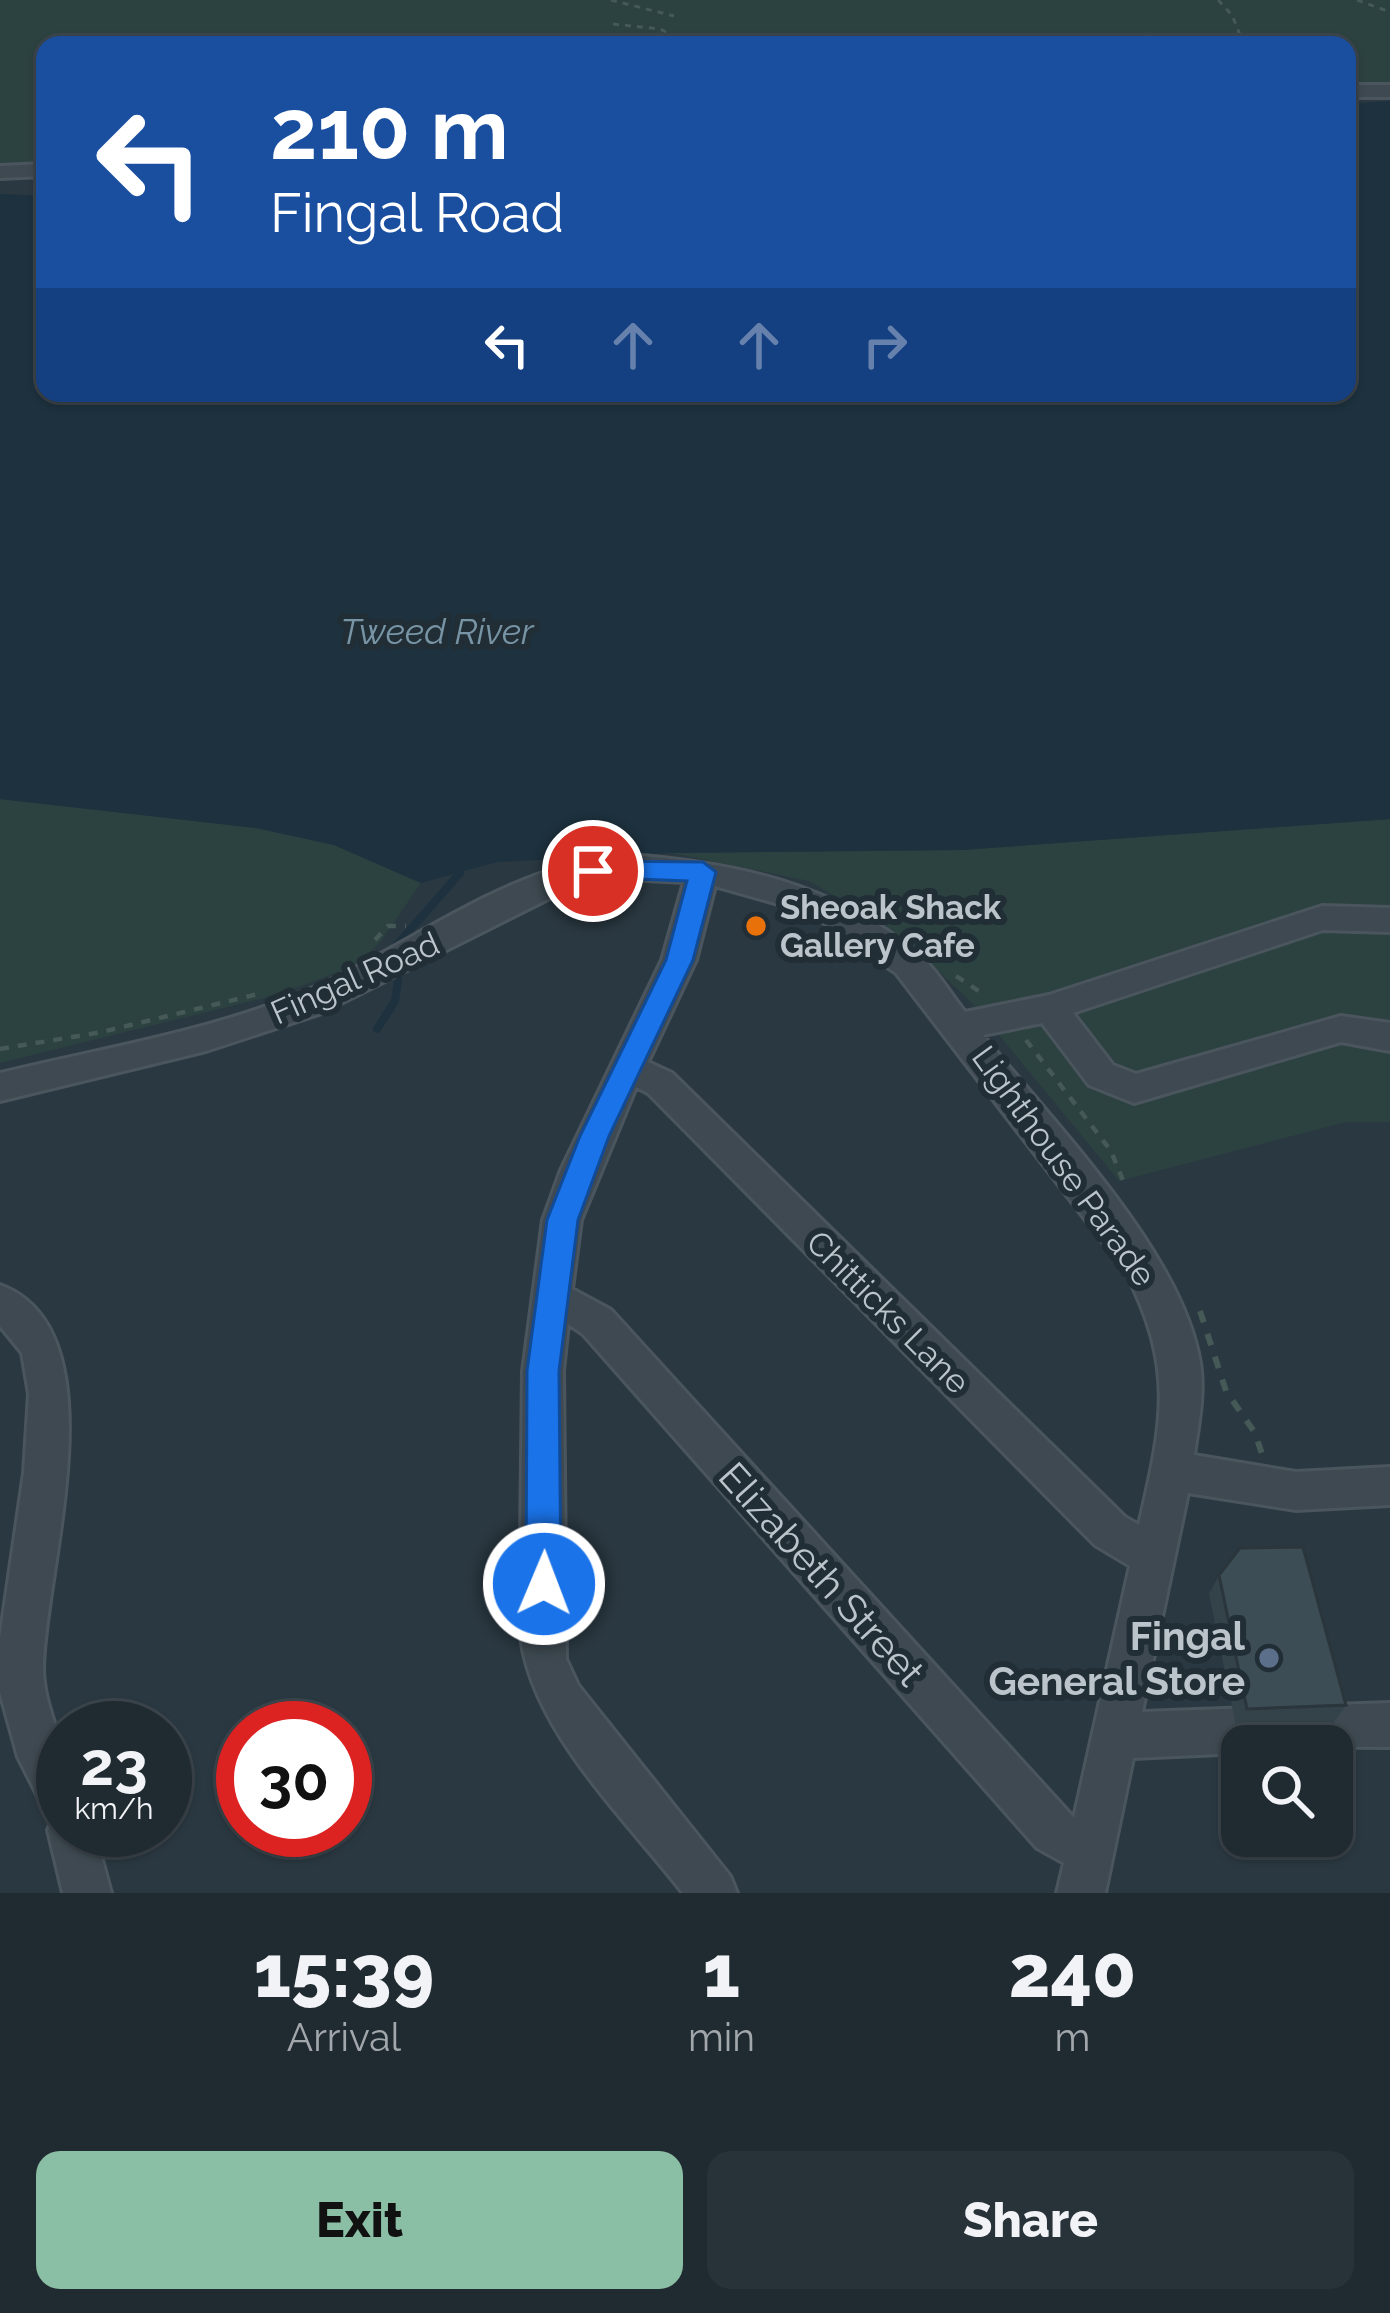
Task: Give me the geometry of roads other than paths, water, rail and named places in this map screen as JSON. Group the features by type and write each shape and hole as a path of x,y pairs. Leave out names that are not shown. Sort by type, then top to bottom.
{"street":[{"path":"1356,91 1390,91"},
{"path":"0,172 36,170"},
{"name":"Fingal Road","path":"0,1087 206,1037 307,1004 372,977 514,898 563,878 629,867 703,872"},
{"path":"703,872 680,960 568,1199 543,1371 544,1661 562,1701 713,1893"},
{"name":"Lighthouse Parade","path":"703,872 798,896 869,932 908,964 961,1026 1138,1259 1164,1305 1181,1378 1172,1471 1086,1872"},
{"path":"961,1026 1050,1008 1322,918 1390,920"},
{"path":"1050,1008 1101,1075 1134,1089 1341,1029 1390,1037"},
{"name":"Chitticks Lane","path":"626,1067 661,1083 1110,1531 1152,1555"},
{"name":"Elizabeth Street","path":"552,1302 581,1309 597,1322 1086,1872"},
{"path":"0,1303 22,1320 44,1357 48,1404 21,1673 29,1734 36,1748"},
{"path":"1172,1471 1296,1491 1390,1486"},
{"path":"1116,1736 1390,1725"},
{"path":"78,1857 87,1893"}],"water":[{"name":"Tweed River","path":"1390,101 1390,819 962,850 672,853 497,862 421,883 334,845 256,828 0,799 0,194 36,196 36,402 1356,402 1356,103"}],"waterway":[{"path":"396,946 460,873"},
{"path":"377,1029 395,1001 398,980"}],"place":[{"name":"Sheoak Shack Gallery Cafe","path":"756,926"},
{"name":"Fingal General Store","path":"1269,1658"}]}
